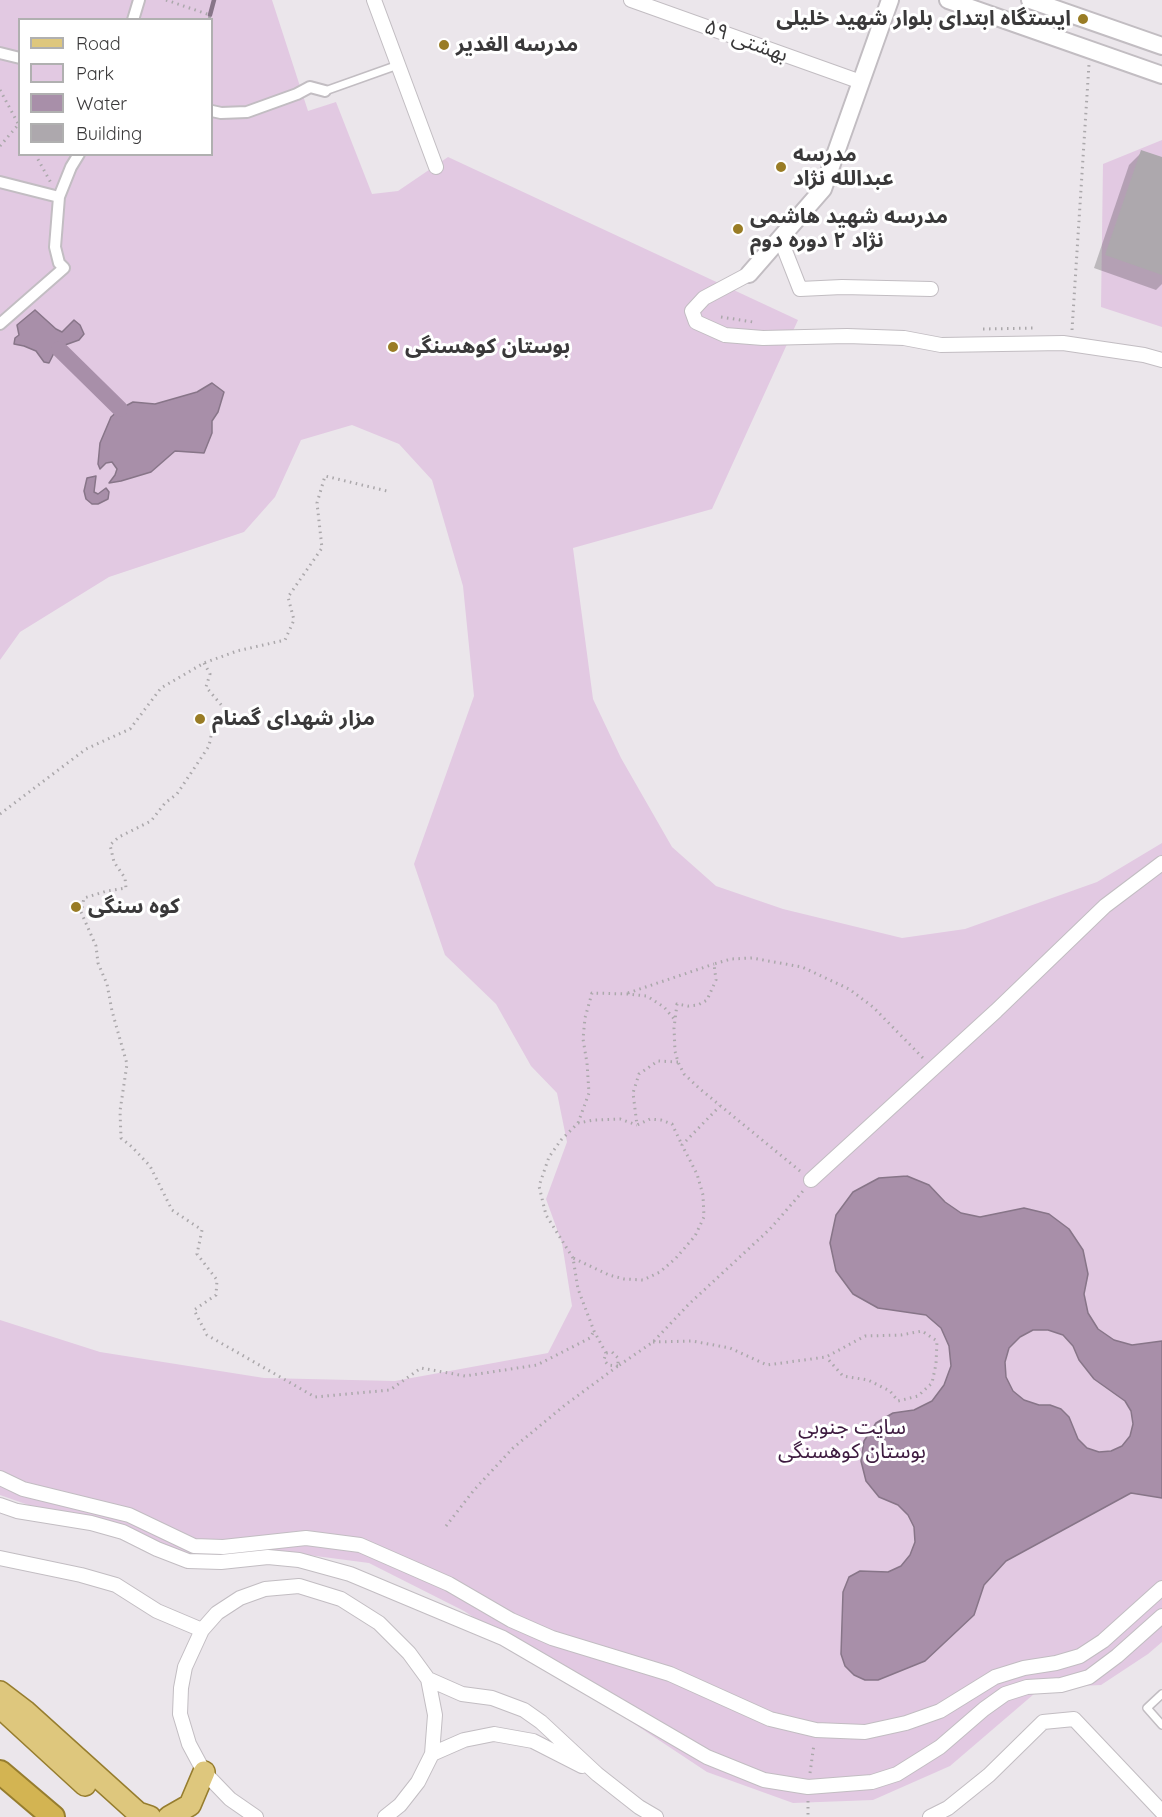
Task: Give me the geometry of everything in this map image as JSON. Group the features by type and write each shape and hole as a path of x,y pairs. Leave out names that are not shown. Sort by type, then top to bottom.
{"highway":[{"path":"0,1772 53,1817"}],"main road":[{"path":"0,1692 25,1711 138,1813 150,1817"},
{"path":"0,1707 121,1817"},
{"path":"168,1817 190,1805 204,1772"}],"street":[{"path":"134,18 139,0"},
{"path":"374,0 436,166"},
{"name":"بهشتی ۵۹","path":"631,0 861,82"},
{"path":"890,0 823,189 749,274 704,298 692,311 696,322 724,335 763,338 859,336 904,338 941,345 1071,343 1162,360"},
{"path":"948,0 1162,75"},
{"path":"1030,0 1162,46"},
{"path":"0,52 18,57"},
{"path":"213,111 247,112 310,87 325,91"},
{"path":"0,324 64,268 59,262 55,247 59,197 78,156"},
{"path":"0,182 59,197"},
{"path":"780,238 800,289 842,287 931,289"},
{"path":"811,1180 996,1011 1105,906 1162,863"},
{"path":"0,1478 23,1489 129,1515 194,1546 223,1547 306,1538 360,1545 449,1584 511,1620 552,1638 670,1674 770,1719 816,1730 865,1732 906,1724 940,1710 995,1677 1080,1656 1103,1641 1162,1588"},
{"path":"0,1505 16,1511 91,1523 123,1532 188,1561 221,1562 267,1557 298,1560 350,1574 503,1638 706,1757 764,1780 808,1787 872,1782 897,1774 940,1747 984,1708 1005,1694 1027,1687 1061,1685 1089,1677 1117,1656 1162,1616"},
{"path":"0,1558 81,1575 116,1585 157,1611 202,1630"},
{"path":"256,1817 230,1799 204,1772 189,1744 180,1714 181,1688 185,1666 202,1630 217,1613 240,1598 265,1589 298,1586 341,1599 379,1623 409,1653 428,1679 435,1715 432,1754 418,1782 400,1805 385,1817"},
{"path":"428,1679 462,1694 492,1698 524,1710 541,1722 597,1774 639,1807 656,1817"},
{"path":"930,1817 948,1808 989,1775 1043,1722 1074,1719 1162,1812"},
{"path":"432,1754 464,1740 494,1734 533,1741 597,1774"}],"lane":[{"path":"325,91 398,65"},
{"path":"1162,1694 1147,1708 1162,1725"}],"path":[{"path":"166,0 210,15 209,18"},
{"path":"1071,343 1090,50"},
{"path":"0,90 18,123"},
{"path":"0,146 18,126"},
{"path":"36,156 59,197"},
{"path":"0,814 86,749 130,729 161,688 204,663 237,651 285,639 294,620 288,597 322,548 317,503 325,476 387,491"},
{"path":"204,663 210,674 206,687 223,707 225,720"},
{"path":"211,736 209,746 177,794 165,803 151,821 118,837 110,845 114,862 125,878 126,888 84,898 81,912 96,946 98,963 107,984 127,1064 120,1111 121,1138 150,1166 172,1210 202,1230 197,1254 217,1280 216,1295 194,1310 207,1335 315,1397 390,1390 421,1368 465,1376 537,1365 590,1338 594,1331"},
{"path":"627,994 731,959 752,958 802,967 849,989 873,1007 933,1068"},
{"path":"446,1526 474,1490 513,1448 565,1405 653,1342 688,1304 770,1229 811,1180 720,1106 684,1074 678,1062 675,1051 677,1004 698,1005 706,1000 716,980 714,964"},
{"path":"618,1366 608,1365 604,1360 606,1353 594,1331 578,1289 573,1258 546,1215 538,1186 549,1157 561,1140 578,1123 589,1094 583,1039 585,1018 592,993 647,996 664,1006 675,1020"},
{"path":"638,1125 633,1093 639,1074 658,1061 678,1062"},
{"path":"682,1145 720,1106"},
{"path":"573,1258 609,1275 643,1280 660,1272 676,1258 695,1236 704,1217 703,1195 697,1174 672,1124 650,1119 638,1125 620,1119 578,1123"},
{"path":"653,1342 692,1341 730,1348 767,1365 826,1357 865,1336 901,1335 922,1331 937,1341 932,1383 918,1396 898,1401 890,1391 868,1380 843,1376 826,1357"},
{"path":"606,1353 612,1352 618,1358 618,1366"}],"green space":[{"name":"سایت جنوبی بوستان کوهسنگی","path":"0,0 272,0 308,111 336,102 372,194 398,191 448,157 798,320 712,509 573,548 593,699 621,758 672,847 716,886 783,909 902,938 965,929 1097,882 1162,843 1162,1642 1101,1685 1041,1688 950,1766 873,1800 793,1803 707,1772 464,1611 369,1563 285,1552 191,1558 126,1525 34,1507 0,1495 0,1320 100,1352 264,1378 395,1381 548,1353 572,1306 562,1243 546,1199 567,1142 557,1093 531,1066 496,1004 445,955 414,864 474,696 463,586 432,480 399,444 352,425 301,440 275,497 244,532 109,577 20,632 0,660"},
{"path":"1162,140 1162,327 1101,307 1103,164"}],"water":[{"path":"35,310 62,332 74,320 80,325 84,334 79,340 65,345 54,353 49,363 44,362 36,351 14,344 15,338 19,335 17,325"},
{"path":"212,383 224,392 218,412 212,421 212,433 204,453 175,451 151,472 109,483 117,469 112,462 106,463 100,469 98,464 100,443 111,417 133,402 155,404 197,392"},
{"path":"96,476 94,492 98,494 106,488 109,492 108,499 92,504 86,499 84,491 87,478"},
{"path":"907,1176 929,1185 945,1202 961,1213 980,1217 1024,1208 1049,1214 1069,1229 1083,1250 1088,1274 1084,1294 1088,1313 1098,1329 1114,1340 1132,1345 1162,1341 1162,1498 1131,1493 1006,1561 984,1585 974,1615 925,1661 878,1680 865,1680 854,1675 845,1666 841,1654 843,1592 849,1577 860,1571 888,1572 901,1566 910,1555 915,1542 914,1527 908,1515 898,1505 879,1497 866,1481 861,1461 864,1441 876,1423 893,1413 914,1410 932,1401 944,1385 951,1366 949,1346 941,1328 926,1315 878,1308 853,1294 836,1271 830,1243 836,1215 853,1192 879,1178","holes":["1033,1330 1048,1330 1063,1335 1073,1346 1079,1360 1094,1379 1125,1401 1131,1411 1133,1424 1130,1436 1122,1446 1111,1451 1099,1452 1087,1448 1078,1439 1069,1417 1061,1409 1024,1400 1013,1391 1006,1377 1005,1362 1009,1348 1020,1337"]}],"building":[{"path":"1141,150 1162,157 1162,275 1105,255"}],"waterway":[{"path":"210,15 214,0"},
{"path":"59,349 120,409"}],"place":[{"name":"ایستگاه ابتدای بلوار شهید خلیلی","path":"1083,19"},
{"name":"مدرسه الغدیر","path":"444,45"},
{"name":"مدرسه عبدالله نژاد","path":"781,167"},
{"name":"مدرسه شهید هاشمی نژاد ۲ دوره دوم","path":"738,229"},
{"name":"بوستان کوهسنگی","path":"393,347"},
{"name":"مزار شهدای گمنام","path":"200,719"},
{"name":"کوه سنگی","path":"76,907"}]}
